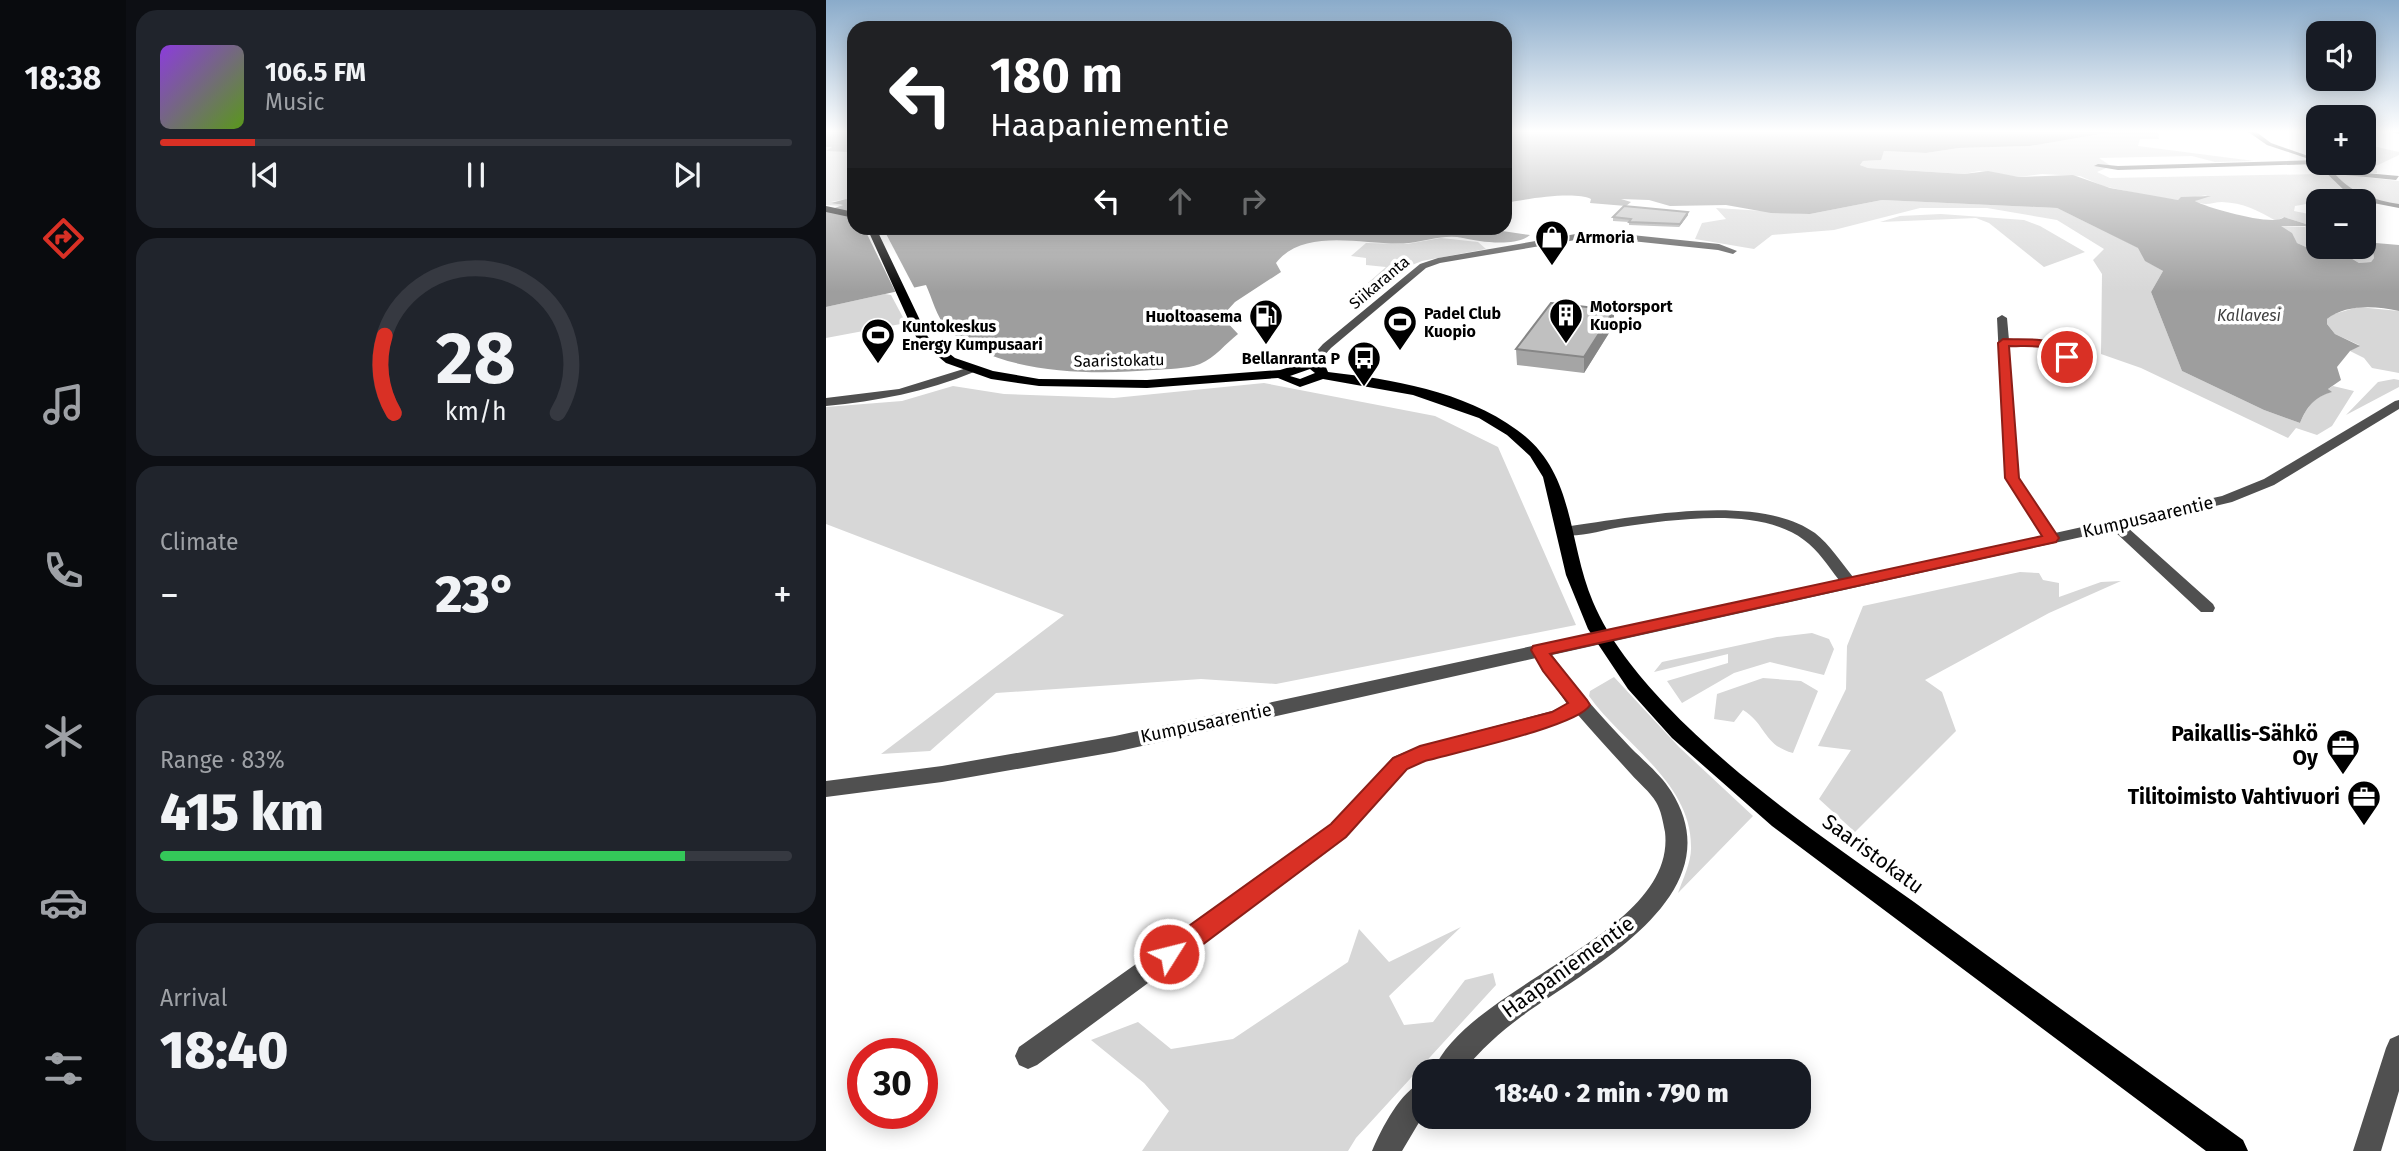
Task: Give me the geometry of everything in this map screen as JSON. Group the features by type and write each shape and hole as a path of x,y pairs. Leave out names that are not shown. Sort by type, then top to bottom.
{"main road":[{"path":"826,209 847,214"},
{"name":"Saaristokatu","path":"874,235 930,349 970,370 994,377 1051,383 1142,384 1283,374"},
{"path":"1310,365 1321,368 1322,375 1300,383 1288,381 1283,374 1294,368 1310,365"},
{"name":"Saaristokatu","path":"1322,375 1383,385 1454,402 1503,426 1536,452 1552,478 1579,590 1597,628 1646,696 1708,761 1780,819 2232,1151"}],"street":[{"path":"2341,185 2354,193 2399,206"},
{"name":"Siikaranta","path":"1310,365 1327,346 1423,266 1438,261 1593,234 1719,247 1733,251"},
{"path":"2002,318 2012,478 2051,538"},
{"path":"2003,343 2049,344 2063,351 2067,357 2053,363 2047,371"},
{"path":"826,402 891,396 934,385 970,370"},
{"name":"Kumpusaarentie","path":"826,789 942,774 1115,744 1631,629 2117,526 2227,499 2254,488 2287,472 2399,404"},
{"path":"1563,531 1707,515 1759,516 1784,523 1808,536 1849,582"},
{"path":"2117,526 2207,607"},
{"name":"Haapaniementie","path":"1457,1059 1489,1025 1601,947 1641,914 1668,881 1677,850 1673,812 1664,796 1581,705 1549,667 1539,650"},
{"path":"1028,1056 1339,831 1400,764 1420,754 1557,718 1581,705"},
{"path":"2367,1151 2399,1048"},
{"path":"1386,1151 1412,1108"}],"shaded area":[{"path":"826,185 847,185 847,199 831,202 843,206 826,205"},
{"path":"2100,185 2399,185 2399,205 2376,201 2376,189 2306,189 2306,204 2295,206 2294,211 2306,213 2306,224 2284,217 2276,221 2237,204 2206,204 2195,201 2207,195 2178,200"},
{"path":"1882,200 2057,208 2139,248 2146,261 2163,271 2151,292 2182,371 2264,410 2300,423 2312,403 2331,392 2328,389 2333,386 2354,391 2332,426 2317,435 2296,428 2288,438 2141,368 2101,354 2102,274 2093,260 2104,249 2057,220 1987,208 1920,208 1834,230 1772,235 1754,249 1695,239 1702,223 1726,219 1716,208 1810,214"},
{"path":"1941,214 2024,220 2040,226 2085,252 2044,267 1989,223 1976,218 1880,222 1900,216"},
{"path":"2306,224 2306,247 2297,243 2279,226 2305,227"},
{"path":"1441,238 1478,242 1486,249 1422,261 1412,265 1387,285 1368,283 1386,267 1366,265 1366,258 1351,256 1366,243 1407,244"},
{"path":"2352,259 2373,259 2371,262 2359,263"},
{"path":"891,295 906,323 826,338 826,307"},
{"path":"2358,307 2399,311 2399,373 2372,368 2364,358 2350,351 2359,345 2335,334 2327,324 2327,319 2334,314"},
{"path":"2399,380 2399,387 2346,415 2378,382"},
{"path":"1264,383 1435,416 1498,447 1576,625 1276,684 1201,679 996,693 930,751 881,754 1064,615 826,524 826,407 902,401 953,386 1004,394 1114,398"},
{"path":"2020,572 2039,573 2043,580 2059,583 2059,597 2101,582 2121,581 2049,613 1925,680 1942,692 1956,731 1855,832 1819,799 1851,750 1818,746 1846,689 1847,646 1863,606"},
{"path":"1812,633 1829,639 1834,649 1824,675 1770,662 1734,673 1682,703 1667,681 1728,663 1728,654 1654,672 1662,662 1777,637"},
{"path":"1614,677 1679,747 1753,816 1678,893 1691,851 1688,823 1680,802 1667,783 1589,696 1590,691"},
{"path":"1763,678 1801,681 1818,691 1793,753 1770,740 1757,722 1743,710 1734,722 1714,719 1717,694"},
{"path":"1461,927 1389,996 1404,1025 1433,1022 1465,980 1493,973 1496,985 1428,1059 1412,1059 1412,1077 1356,1138 1348,1151 1142,1151 1169,1111 1144,1083 1091,1040 1138,1022 1171,1049 1233,1039 1348,962 1359,929 1389,962"}],"water":[{"name":"Kallavesi","path":"1512,185 2101,185 2178,200 2181,197 2211,196 2195,201 2242,216 2269,220 2284,217 2306,224 2281,226 2292,233 2297,243 2306,247 2306,259 2352,259 2359,263 2371,262 2376,259 2376,243 2399,245 2399,311 2362,307 2343,311 2327,319 2327,324 2335,334 2360,346 2350,351 2337,367 2341,380 2328,389 2332,392 2312,403 2300,423 2264,410 2182,371 2151,292 2163,271 2145,261 2138,248 2057,208 1882,200 1810,214 1771,213 1726,205 1670,206 1649,200 1621,199 1631,202 1626,206 1590,203 1591,199 1550,196 1512,202"},
{"path":"847,199 847,235 1512,235 1512,232 1530,235 1507,242 1450,237 1409,243 1339,240 1304,244 1288,251 1276,263 1281,272 1235,302 1224,314 1224,319 1238,334 1205,361 1195,366 1171,369 1128,372 1073,371 1016,363 967,344 943,324 926,285 826,307 826,211 843,205 831,203"}],"pier":[{"path":"867,235 887,235 915,289 896,293"}],"building":[{"path":"1624,206 1688,212 1680,224 1629,222 1631,219 1613,217"},
{"path":"1551,303 1614,310 1584,357 1516,349"}],"place":[{"name":"Armoria","path":"1552,267"},
{"name":"Motorsport Kuopio","path":"1566,345"},
{"name":"Huoltoasema","path":"1266,346"},
{"name":"Padel Club Kuopio","path":"1400,352"},
{"name":"Kuntokeskus Energy Kumpusaari","path":"878,365"},
{"name":"Bellanranta P","path":"1364,388"},
{"name":"Paikallis-Sähkö Oy","path":"2343,776"},
{"name":"Tilitoimisto Vahtivuori","path":"2364,827"}],"route":[{"path":"1169,954 1339,831 1400,764 1420,754 1557,718 1581,705 1549,667 1539,650 2051,538 2012,478 2003,343 2049,344 2063,351 2067,357"}]}
